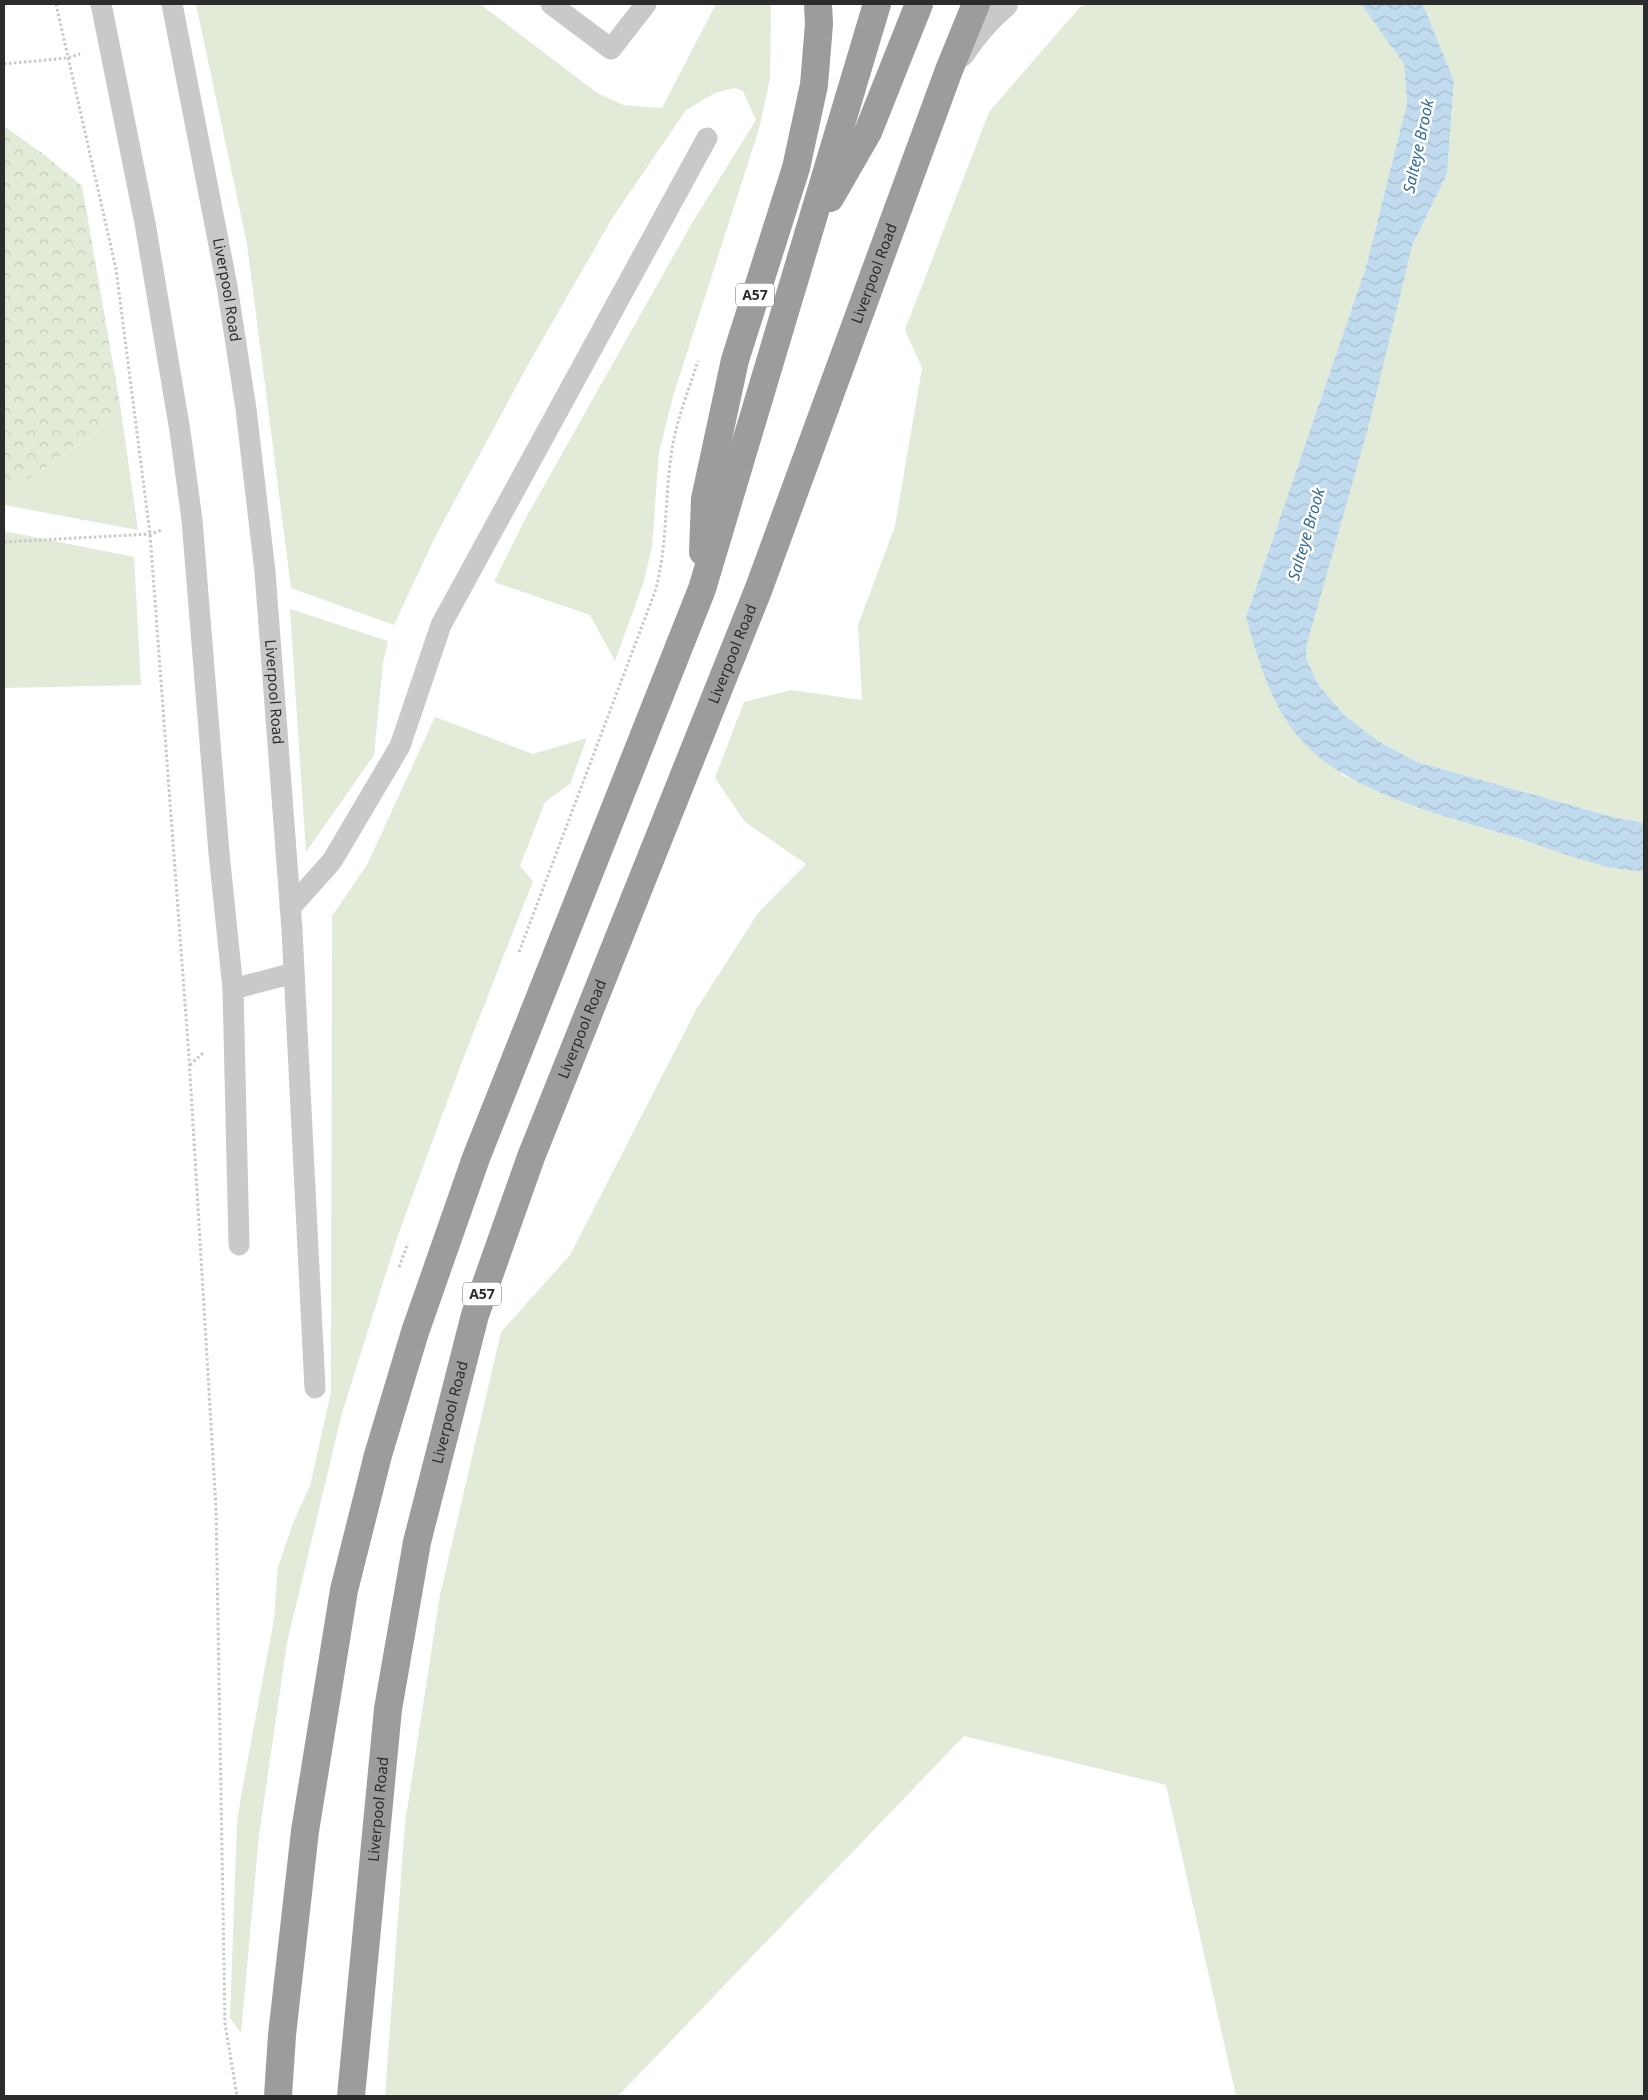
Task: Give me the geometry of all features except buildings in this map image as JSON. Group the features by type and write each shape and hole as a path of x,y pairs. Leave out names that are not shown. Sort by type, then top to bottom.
{"highway":[{"name":"A57","path":"702,589 705,498 735,360 796,168 814,85 819,24 818,4"},
{"name":"A57","path":"278,2096 282,2035 305,1831 344,1590 378,1455 415,1332 476,1158 702,589 877,4"},
{"name":"A57","path":"806,241 868,132 919,4"},
{"name":"Liverpool Road","path":"351,2096 388,1709 417,1542 474,1315 531,1156 759,588 949,70 976,4"}],"street":[{"path":"949,70 976,32 993,12 1004,4"}],"lane":[{"path":"101,4 146,223 180,432 192,520 219,853 233,989 239,1245"},
{"name":"Liverpool Road","path":"172,4 227,286 246,408 265,572 294,973 315,1388"},
{"path":"551,4 611,49 646,4"},
{"path":"290,908 332,861 400,746 441,625 707,138"},
{"path":"233,989 294,973"}],"path":[{"path":"56,4 116,269 150,534 188,1047 215,1498 225,2024 237,2096"},
{"path":"4,64 67,58 109,46"},
{"path":"4,542 150,534 192,520"}],"green space":[{"path":"196,4 480,4 596,92 623,105 662,108 716,4 771,4 770,79 759,129 674,393 659,452 652,546 644,581 615,661 590,615 494,582 523,523 692,223 756,120 743,91 734,88 715,93 686,110 613,217 529,363 435,537 394,625 291,588 247,244"},
{"path":"1087,4 1361,4 1404,64 1407,103 1366,267 1246,617 1342,775 1380,792 1449,818 1614,868 1644,871 1644,2096 1236,2096 1166,1785 964,1736 618,2096 385,2096 405,1823 440,1595 501,1332 570,1255 696,1010 758,913 806,864 745,822 715,778 744,702 791,690 862,700 858,625 895,526 922,368 905,330 989,112 1080,7"},
{"path":"1423,4 1644,4 1644,823 1613,817 1417,762 1378,741 1345,716 1318,684 1306,658 1307,644 1412,246 1447,174 1454,81"},
{"path":"4,126 46,156 82,186 120,404 94,434 8,493 4,493"},
{"path":"120,404 138,530 4,505 4,493 8,493 94,434"},
{"path":"4,531 134,557 141,685 4,688"},
{"path":"290,609 388,641 383,663 374,755 306,852"},
{"path":"435,717 533,754 587,738 570,784 545,802 520,866 533,881 458,1072 398,1235 342,1413 287,1643 259,1835 241,2033 230,2018 237,1824 274,1619 278,1567 293,1523 310,1486 331,1392 332,916 367,865"}],"water":[{"name":"Salteye Brook","path":"1361,4 1423,4 1454,81 1447,174 1412,246 1368,428 1307,644 1306,658 1318,684 1345,716 1378,741 1417,762 1613,817 1644,823 1644,871 1614,868 1578,859 1520,839 1436,814 1378,792 1351,778 1327,763 1307,746 1295,732 1285,718 1268,686 1256,652 1246,617 1366,267 1407,103 1404,64"}]}
